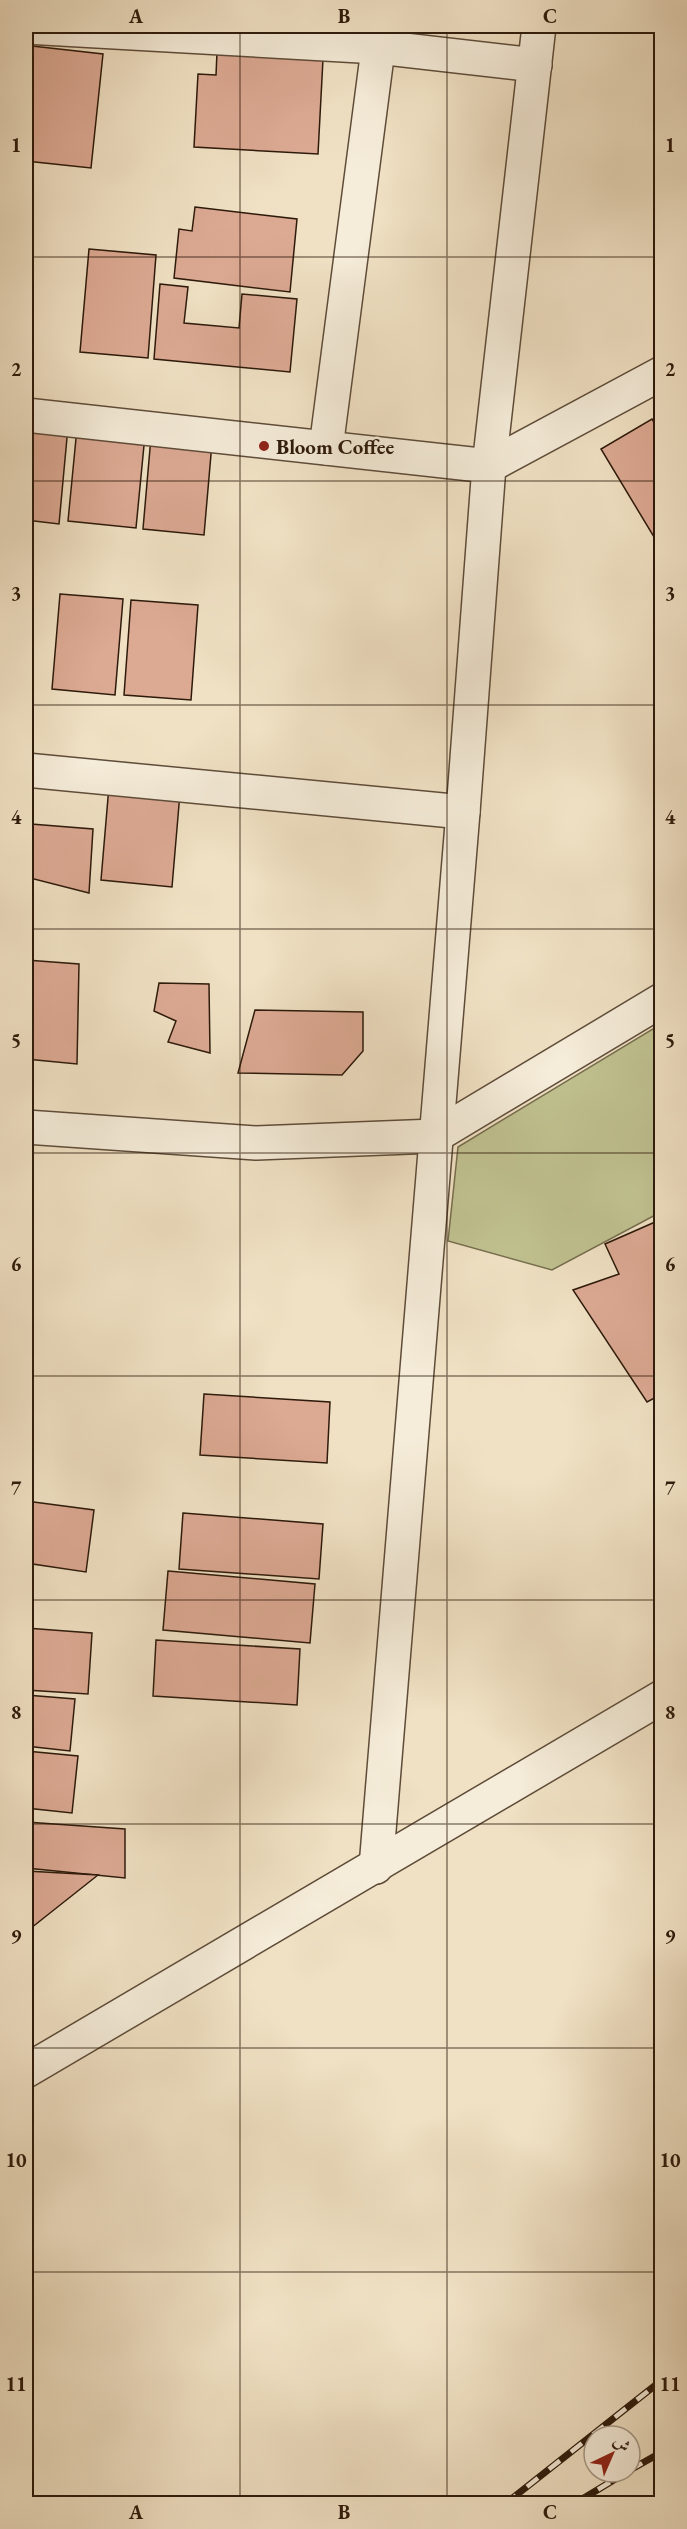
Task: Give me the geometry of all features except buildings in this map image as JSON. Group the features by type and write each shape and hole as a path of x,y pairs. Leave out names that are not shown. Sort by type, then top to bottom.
{"street":[{"path":"376,1867 463,812 489,466 539,26"},
{"path":"26,27 380,36 536,65"},
{"path":"326,448 380,36"},
{"path":"26,415 489,466 662,373"},
{"path":"26,770 463,812"},
{"path":"26,1127 256,1143 435,1136 662,1000"},
{"path":"26,2071 662,1697"}],"green space":[{"path":"661,1024 661,1212 552,1270 448,1241 458,1147"}],"railway":[{"path":"505,2504 662,2380"},
{"path":"642,2463 662,2452"},
{"path":"574,2504 607,2484"}],"place":[{"name":"Bloom Coffee","path":"264,446"}]}
